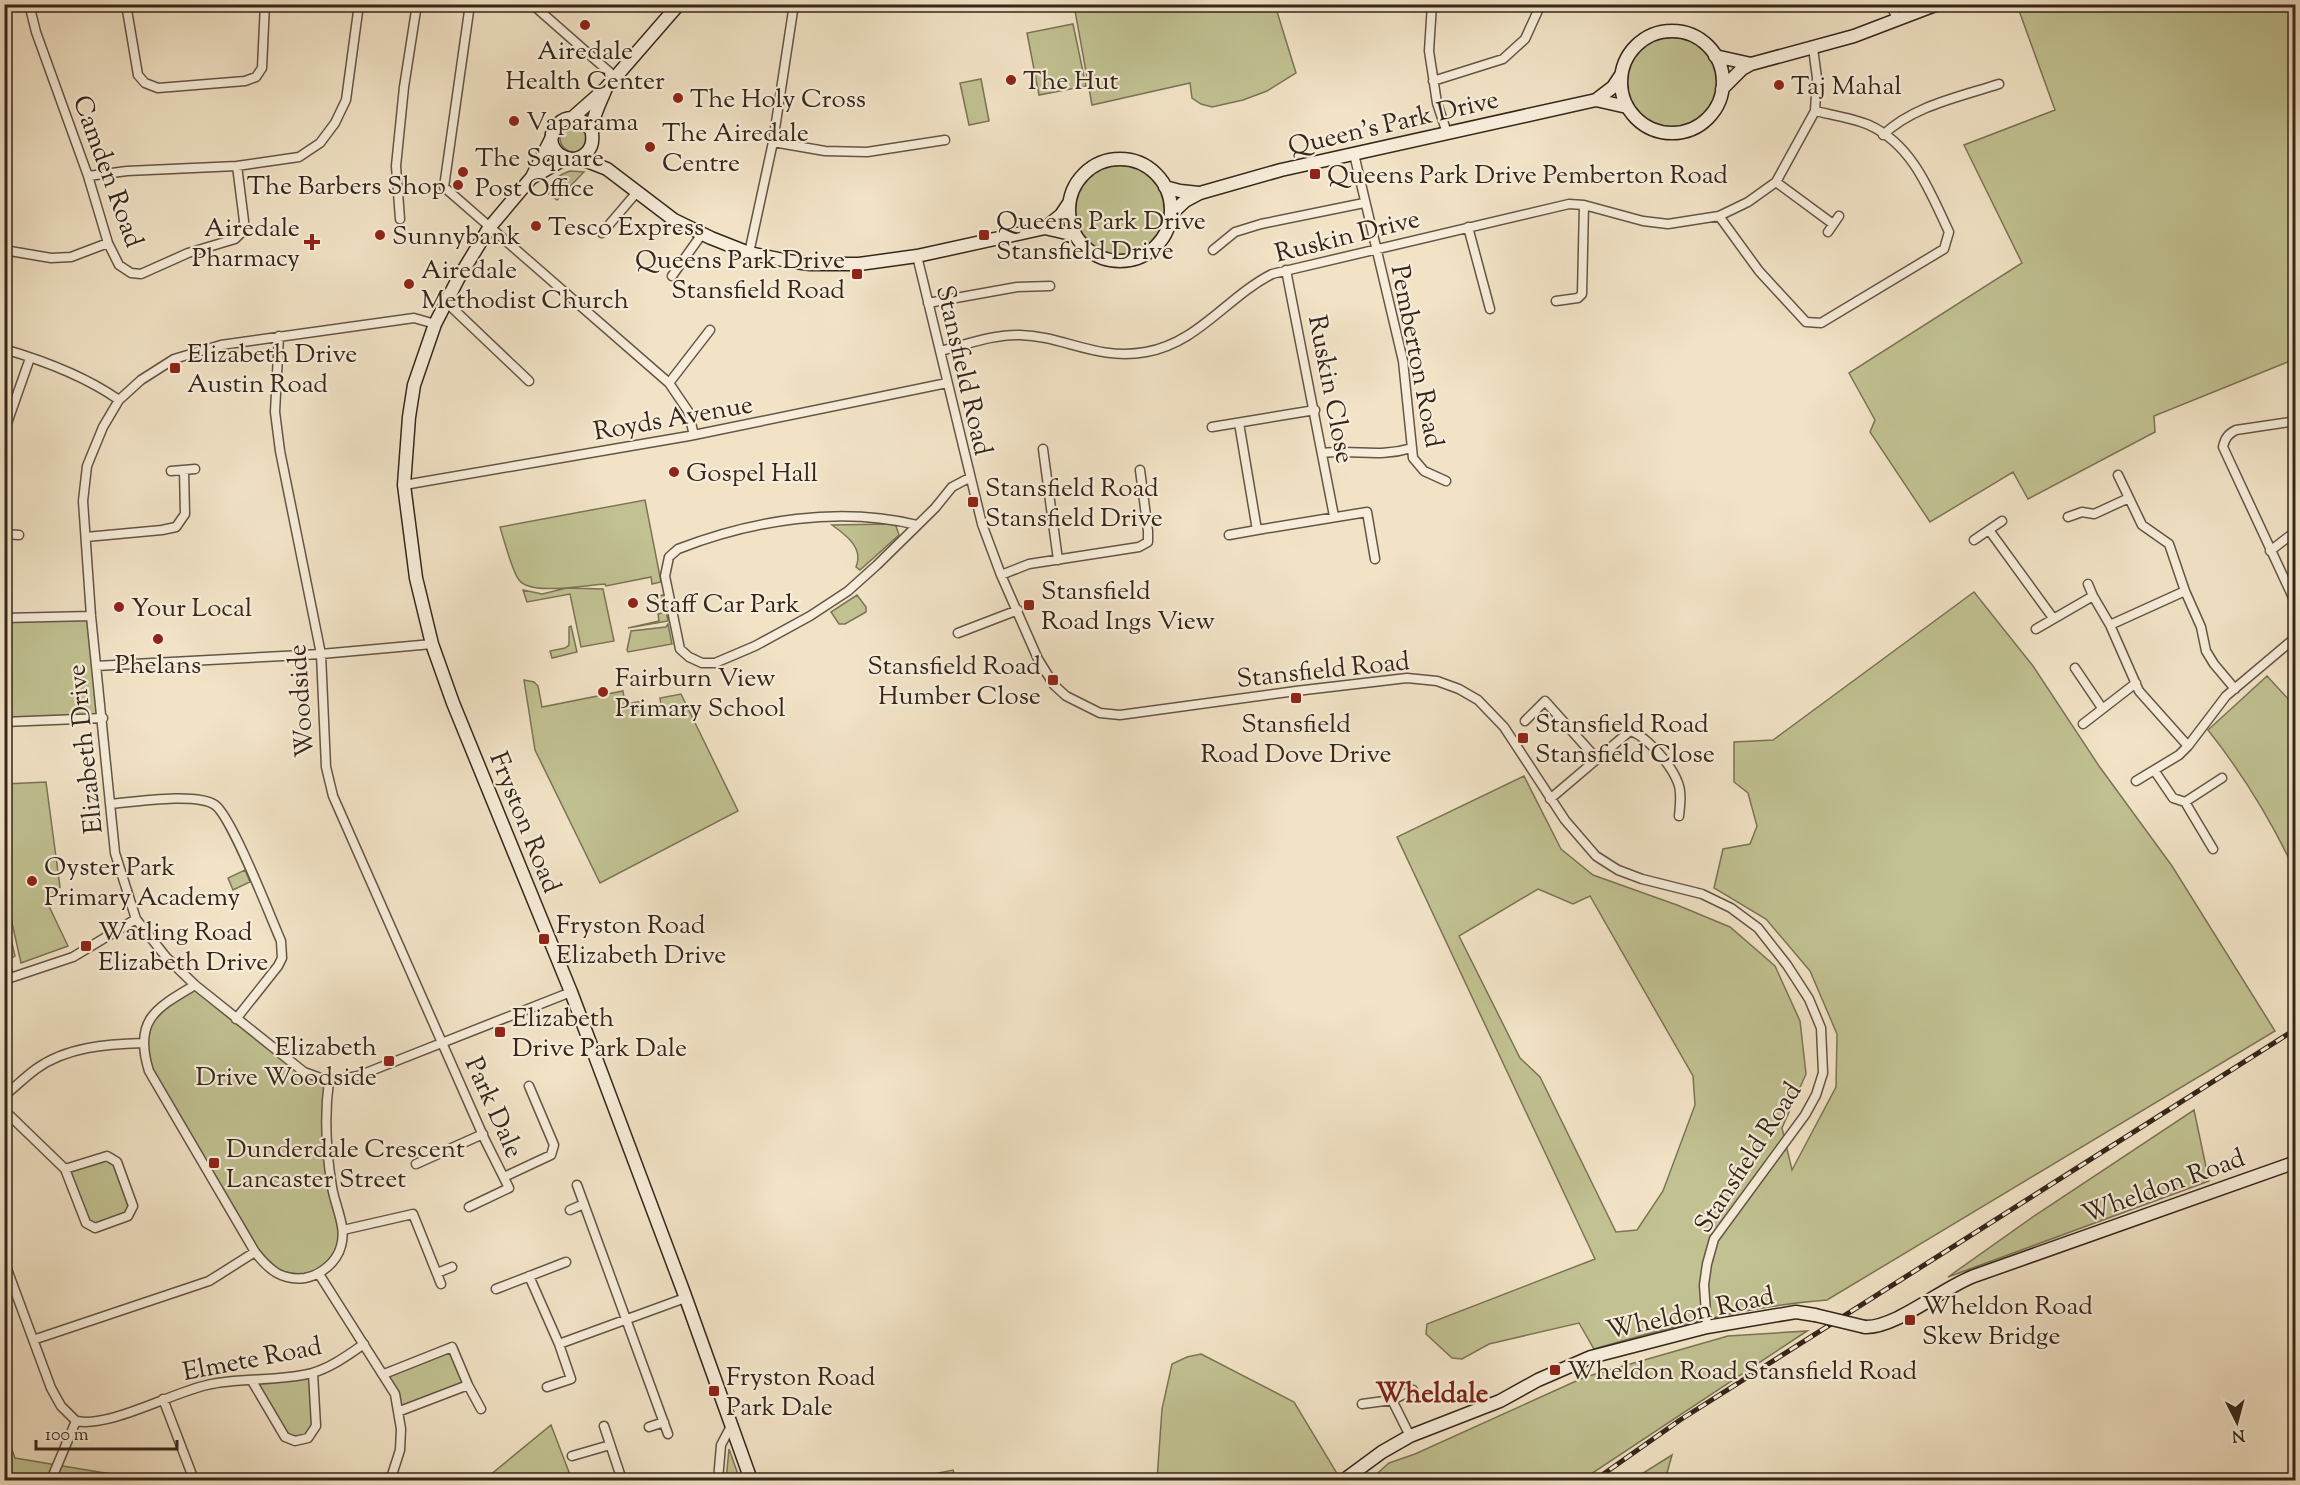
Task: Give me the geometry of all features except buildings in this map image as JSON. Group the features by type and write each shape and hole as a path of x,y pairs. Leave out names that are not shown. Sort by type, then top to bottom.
{"street":[{"name":"Camden Road","path":"29,4 36,32 88,176 108,243 119,265 131,273 141,274 188,253 236,239 242,232 244,221 237,166"},
{"path":"126,4 138,75 145,83 158,88 245,81 256,77 262,68 265,4"},
{"path":"88,176 127,171 237,166 299,157 320,143 335,123 346,100 358,4"},
{"path":"400,219 396,166 404,87 417,4"},
{"path":"470,4 444,187 669,383 688,411 694,435"},
{"path":"532,4 615,76"},
{"name":"Fryston Road","path":"679,4 606,88 572,118 557,124 532,177 489,228 446,302 435,324 414,385 404,485 416,578 432,644 461,724 571,992 751,1480"},
{"path":"749,253 773,142 794,4"},
{"path":"1432,4 1429,51 1437,103 1447,133"},
{"path":"1433,81 1503,59 1525,39 1541,4"},
{"path":"1891,4 1897,20"},
{"path":"1722,89 1742,69 1751,64 1813,48 1938,4"},
{"path":"1596,100 1613,87 1635,46 1648,37 1664,32 1680,32 1696,38 1709,47 1720,66 1722,89 1715,110 1707,118 1689,130 1666,133 1651,129 1637,120 1627,107 1621,92 1621,75"},
{"name":"Ruskin Drive","path":"940,351 1001,336 1019,335 1036,336 1086,350 1107,353 1147,352 1188,337 1254,283 1272,274 1560,206 1584,205 1643,221 1668,224 1719,216 1748,202 1776,182 1815,111 1817,78 1813,48"},
{"path":"1715,56 1751,64"},
{"path":"1883,135 1910,114 1999,84"},
{"name":"Fryston Road","path":"532,177 589,150 592,144 591,130 595,114 606,88"},
{"name":"Queen's Park Drive","path":"1075,235 1085,248 1099,257 1126,261 1147,254 1156,246 1168,228 1171,214 1185,201 1200,193 1281,170 1596,100 1627,107"},
{"path":"1719,216 1759,271 1806,322 1821,323 1944,249 1949,232 1920,171 1898,145 1869,126 1815,111"},
{"path":"572,118 584,122 591,130"},
{"path":"552,137 555,149 572,158 607,169 674,220 749,253 810,264 859,264 917,256 1045,228 1075,235"},
{"path":"773,142 825,151 867,152 945,140"},
{"path":"592,144 607,169"},
{"name":"Pemberton Road","path":"1354,154 1374,249 1403,361 1413,458 1424,471 1446,481"},
{"path":"1045,228 1061,215 1069,203 1074,188 1084,175 1097,165 1112,160 1129,160 1144,165 1157,175 1165,186 1171,214"},
{"path":"1776,182 1836,220 1828,232"},
{"name":"Queen's Park Drive","path":"1165,186 1180,191 1200,193"},
{"path":"602,233 638,192"},
{"path":"1069,203 1070,220 1075,235"},
{"path":"1213,250 1235,232 1261,224 1364,203"},
{"path":"1556,301 1578,298 1582,294 1584,205"},
{"path":"1468,227 1490,309"},
{"path":"672,276 702,234"},
{"path":"4,250 51,258 70,257 108,243"},
{"name":"Stansfield Road","path":"917,256 982,524 1001,575 1038,659 1054,685 1078,704 1100,712 1120,715 1407,678 1437,681 1459,689 1478,700 1504,727 1550,799 1590,850 1618,870 1642,879 1702,894 1731,908 1758,928 1787,964 1809,999 1821,1028 1823,1073 1816,1095 1805,1115 1714,1239 1704,1285 1707,1327"},
{"name":"Ruskin Close","path":"1286,270 1334,516"},
{"path":"928,303 1017,287 1050,286"},
{"path":"446,302 529,381"},
{"name":"Elizabeth Drive","path":"329,1081 304,1072 195,985 166,957 136,919 115,853 91,616 83,501 87,466 103,427 119,400 141,380 174,359 221,345 279,336 414,318 435,324"},
{"path":"669,383 710,330"},
{"name":"Woodside","path":"279,336 275,412 280,451 321,654 326,767 333,796 443,1043"},
{"path":"4,349 96,384 119,400"},
{"path":"4,432 30,358"},
{"name":"Royds Avenue","path":"404,485 694,435 947,383"},
{"path":"1212,427 1315,410"},
{"path":"2295,421 2236,430 2224,440 2225,454 2295,604"},
{"path":"1239,423 1257,530"},
{"path":"1323,453 1337,451 1393,454 1412,448"},
{"path":"1043,449 1058,560"},
{"path":"86,537 176,527 185,514 184,470"},
{"path":"171,471 195,470"},
{"path":"1001,575 1029,564 1139,547 1148,542 1140,470"},
{"path":"2118,475 2142,525 2169,544 2185,591 2201,627 2206,651 2235,689"},
{"path":"917,525 888,518 824,516 753,527 678,549 669,557 665,576 680,649 689,657 702,663 715,663 755,646 810,616 848,591 917,525 951,487 969,478"},
{"path":"2068,517 2082,512 2094,514 2129,498"},
{"path":"1229,535 1367,512 1375,559"},
{"path":"1974,540 2002,521"},
{"path":"1989,530 2053,618"},
{"path":"2270,551 2295,531"},
{"path":"4,534 19,535"},
{"path":"2088,584 2110,625 2139,691 2188,746"},
{"path":"2110,625 2185,591"},
{"path":"2036,629 2093,596"},
{"path":"958,633 1018,610"},
{"path":"4,618 91,616"},
{"path":"2136,781 2179,755 2220,703 2295,637"},
{"path":"96,666 321,654 432,644"},
{"path":"2075,668 2102,708"},
{"path":"2083,724 2136,683"},
{"path":"1525,721 1545,701 1596,758"},
{"path":"4,722 103,718"},
{"path":"1550,799 1630,731 1638,733 1664,760 1678,783 1679,816"},
{"path":"2154,770 2173,798 2185,802 2213,849"},
{"path":"2185,802 2222,778"},
{"path":"110,804 196,799 215,805 229,823 281,941 282,950 278,966 236,1019"},
{"path":"4,980 73,957 136,919"},
{"path":"195,985 161,1005 150,1018 143,1043 149,1071 255,1252 268,1269 277,1275 291,1278 319,1274 332,1262 341,1247 343,1230 332,1189 326,1145 325,1110 329,1081 358,1076 571,992"},
{"path":"4,1096 38,1068 60,1056 84,1049 143,1043"},
{"name":"Park Dale","path":"443,1043 508,1188 469,1207"},
{"path":"504,1178 551,1155 554,1145 529,1086"},
{"path":"4,1110 65,1169 86,1223 95,1228 128,1216 133,1206 117,1162 107,1156 65,1169"},
{"path":"416,1164 483,1134"},
{"name":"Wheldon Road","path":"1344,1480 1382,1452 1410,1436 1500,1401 1538,1380 1591,1357 1707,1327 1796,1312 1873,1327 1892,1321 1949,1287 1974,1276 2295,1162"},
{"path":"578,1185 668,1434"},
{"path":"570,1210 584,1204"},
{"path":"343,1230 413,1214 441,1284"},
{"path":"33,1340 209,1281 255,1252"},
{"path":"4,1261 51,1388 61,1406 76,1421 51,1480"},
{"path":"496,1289 566,1262"},
{"path":"437,1273 452,1267"},
{"path":"319,1274 395,1394 400,1411 400,1450 392,1475 387,1480"},
{"path":"529,1276 559,1344 571,1379 547,1387"},
{"path":"559,1344 685,1298"},
{"name":"Elmete Road","path":"76,1421 97,1423 210,1384 252,1381 313,1372 333,1365 364,1344"},
{"path":"384,1374 453,1347 468,1385 481,1409"},
{"path":"252,1381 285,1437 295,1441 308,1438 316,1426 313,1372"},
{"path":"400,1411 468,1385"},
{"path":"1362,1404 1392,1400 1413,1390"},
{"path":"163,1399 194,1480"},
{"path":"1392,1400 1410,1436"},
{"path":"649,1427 664,1422"},
{"path":"604,1426 622,1480"},
{"path":"718,1480 721,1446 731,1426"},
{"path":"572,1456 610,1444"}],"green space":[{"path":"1074,5 1275,5 1296,73 1267,91 1243,100 1212,107 1192,98 1190,83 1092,105"},
{"path":"2017,5 2295,5 2295,359 2154,416 2155,432 2028,499 2013,472 1930,522 1870,432 1875,420 1849,373 2022,263 1964,145 2055,110"},
{"path":"1073,24 1086,86 1039,95 1027,33"},
{"path":"1672,37 1690,40 1705,50 1715,65 1718,83 1715,101 1705,116 1690,126 1672,129 1654,126 1639,116 1629,101 1626,83 1629,65 1639,50 1654,40"},
{"path":"981,79 989,121 969,125 960,83"},
{"path":"574,124 584,128 588,138 584,148 574,152 564,148 560,138 564,128"},
{"path":"1120,165 1138,168 1153,178 1163,193 1166,211 1163,229 1153,244 1138,254 1120,257 1102,254 1087,244 1077,229 1074,211 1077,193 1087,178 1102,168"},
{"path":"570,171 584,172 557,200 546,192 555,179"},
{"path":"645,500 661,582 652,584 651,577 606,586 605,584 546,589 525,585 516,576 500,527"},
{"path":"890,524 896,526 899,535 860,570 856,567 858,554 856,548 832,525"},
{"path":"567,588 603,589 614,641 581,647 570,594 527,602 523,590 542,594"},
{"path":"1974,592 2033,666 2099,766 2172,866 2275,1031 1827,1300 1739,1312 1680,1325 1594,1349 1579,1323 1489,1344 1462,1359 1452,1358 1426,1334 1427,1324 1595,1259 1397,837 1524,776 1561,849 1593,875 1730,927 1775,966 1800,1021 1806,1074 1782,1128 1792,1170 1836,1087 1837,1034 1810,971 1766,919 1714,888 1723,849 1750,844 1757,826 1748,793 1734,782 1734,742 1773,740","holes":["1538,889 1573,904 1590,896 1693,1076 1695,1105 1663,1191 1637,1230 1616,1232 1540,1077 1520,1058 1459,936"]},
{"path":"663,595 668,621 628,628 659,621 658,614 665,612 664,609 657,610 655,597"},
{"path":"857,595 866,607 866,612 845,624 839,624 831,612"},
{"path":"91,616 103,718 5,723 4,620"},
{"path":"668,624 672,644 628,652 631,631 666,627"},
{"path":"571,626 577,652 552,658 550,651 569,645 569,627"},
{"path":"2267,676 2291,702 2295,698 2295,871 2256,798 2208,730"},
{"path":"524,680 534,682 538,686 542,707 623,691 625,704 643,701 645,708 661,705 660,698 681,694 738,811 600,883 535,750"},
{"name":"Oyster Park Primary Academy","path":"46,782 60,887 47,902 68,946 21,963 5,892 5,784"},
{"path":"245,870 250,882 233,890 228,878"},
{"path":"4,917 6,917 15,956 9,959 14,977 4,980"},
{"path":"195,985 304,1072 329,1081 326,1145 343,1230 332,1262 305,1278 268,1269 149,1071 146,1030 150,1018"},
{"path":"2194,1110 2209,1181 1948,1277 2034,1216"},
{"path":"107,1156 117,1162 133,1206 128,1216 95,1228 86,1223 65,1169"},
{"path":"1807,1331 1582,1480 1370,1480 1389,1463 1415,1454 1585,1377 1728,1336"},
{"path":"452,1347 468,1385 400,1411 384,1374"},
{"path":"1201,1354 1294,1402 1338,1475 1332,1480 1157,1480 1162,1409 1172,1364"},
{"path":"313,1373 316,1426 308,1438 285,1437 252,1381"},
{"path":"551,1425 572,1480 484,1480"},
{"path":"4,1427 15,1458 137,1480 5,1480"},
{"path":"729,1449 740,1480 726,1480"},
{"path":"1672,1455 1665,1480 1632,1480"},
{"path":"953,1470 956,1480 903,1480"}],"railway":[{"path":"1595,1480 1680,1420 2296,1029"}],"place":[{"name":"Airedale Health Center","path":"585,25"},
{"name":"The Hut","path":"1011,80"},
{"name":"Taj Mahal","path":"1779,85"},
{"name":"The Holy Cross","path":"678,98"},
{"name":"Vaparama","path":"514,121"},
{"name":"The Airedale Centre","path":"650,147"},
{"name":"The Square Post Office","path":"463,172"},
{"name":"Queens Park Drive Pemberton Road","path":"1315,174"},
{"name":"The Barbers Shop","path":"458,185"},
{"name":"Tesco Express","path":"536,226"},
{"name":"Sunnybank","path":"380,235"},
{"name":"Queens Park Drive Stansfield Drive","path":"984,235"},
{"name":"Airedale Pharmacy","path":"312,242"},
{"name":"Queens Park Drive Stansfield Road","path":"857,274"},
{"name":"Airedale Methodist Church","path":"409,284"},
{"name":"Elizabeth Drive Austin Road","path":"175,368"},
{"name":"Gospel Hall","path":"674,472"},
{"name":"Stansfield Road Stansfield Drive","path":"973,502"},
{"name":"Staff Car Park","path":"633,603"},
{"name":"Stansfield Road Ings View","path":"1029,605"},
{"name":"Your Local","path":"119,607"},
{"name":"Phelans","path":"158,639"},
{"name":"Stansfield Road Humber Close","path":"1053,680"},
{"name":"Fairburn View Primary School","path":"603,692"},
{"name":"Stansfield Road Dove Drive","path":"1296,698"},
{"name":"Stansfield Road Stansfield Close","path":"1523,738"},
{"name":"Oyster Park Primary Academy","path":"32,881"},
{"name":"Fryston Road Elizabeth Drive","path":"544,939"},
{"name":"Watling Road Elizabeth Drive","path":"86,946"},
{"name":"Elizabeth Drive Park Dale","path":"500,1032"},
{"name":"Elizabeth Drive Woodside","path":"389,1061"},
{"name":"Dunderdale Crescent Lancaster Street","path":"214,1163"},
{"name":"Wheldon Road Skew Bridge","path":"1910,1320"},
{"name":"Wheldon Road Stansfield Road","path":"1555,1370"},
{"name":"Fryston Road Park Dale","path":"714,1391"}],"district":[{"name":"Wheldale","path":"1432,1393"}]}
